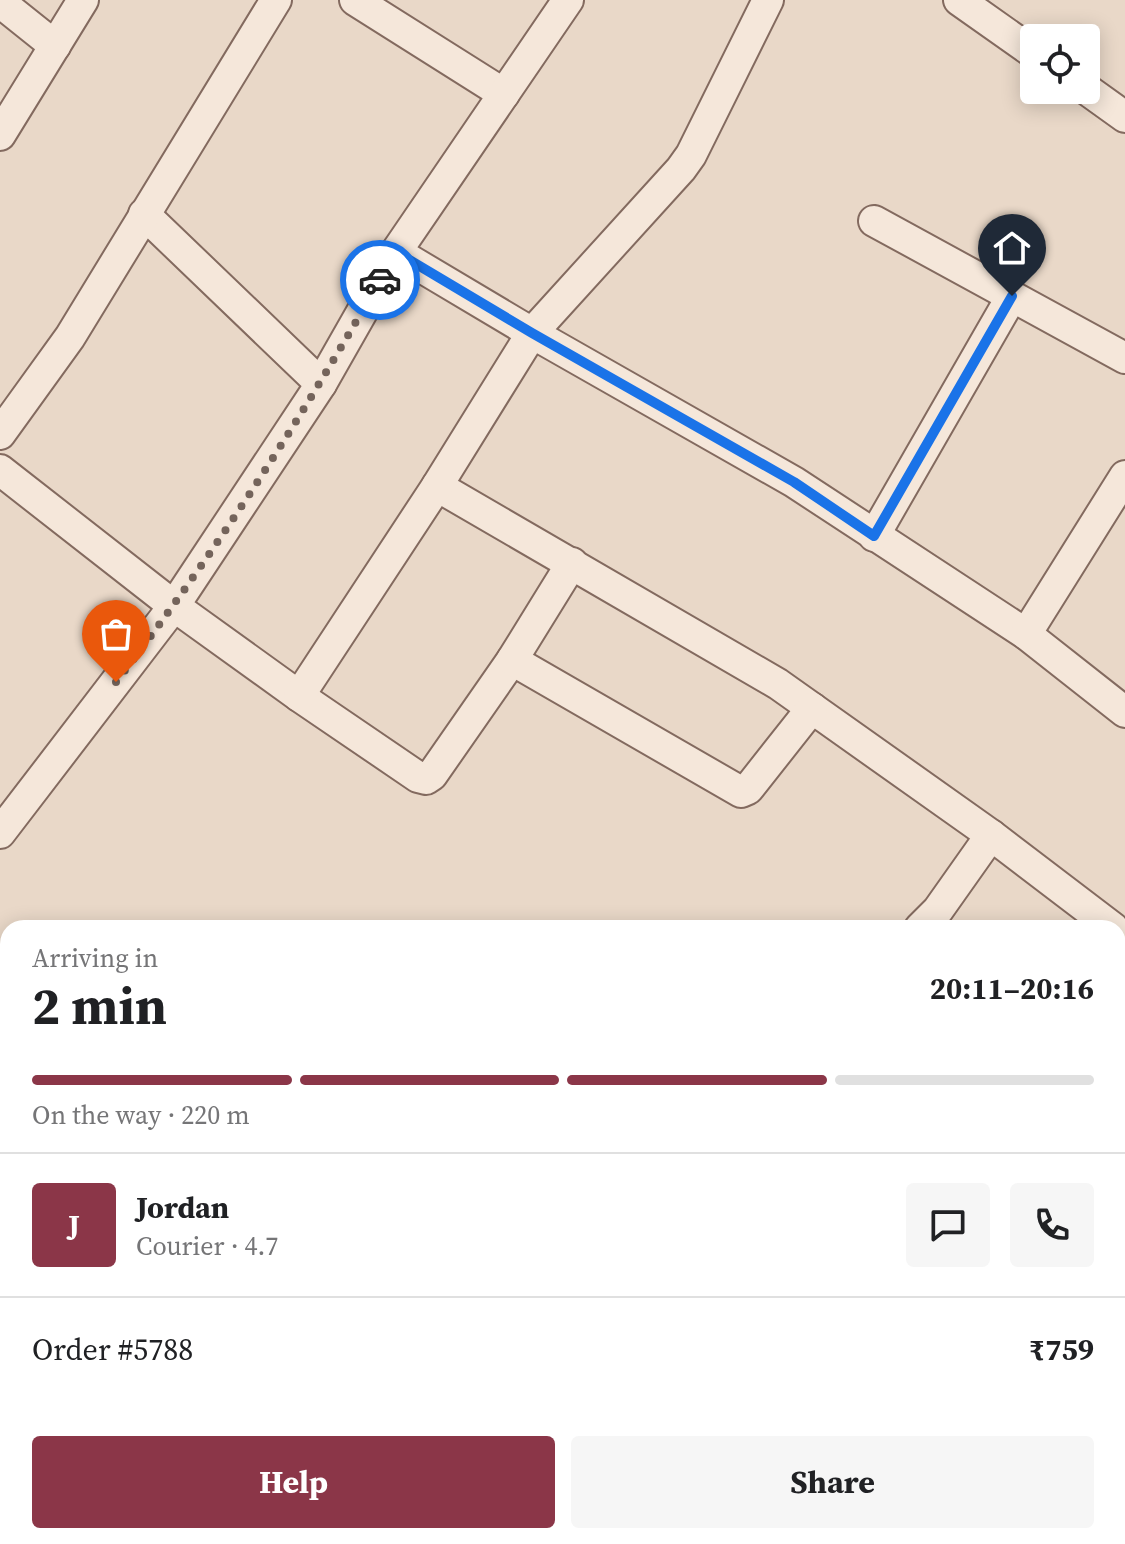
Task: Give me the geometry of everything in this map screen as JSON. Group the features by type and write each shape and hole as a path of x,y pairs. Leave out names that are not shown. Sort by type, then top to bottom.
{"street":[{"path":"0,135 83,0"},
{"path":"0,434 70,337 276,0"},
{"path":"355,0 504,94"},
{"path":"0,833 174,606 321,384 396,252 568,0"},
{"path":"299,696 437,486 532,333 681,169 708,122 768,0"},
{"path":"959,0 1020,43"},
{"path":"0,2 55,46"},
{"path":"1100,99 1125,117"},
{"path":"144,214 321,384"},
{"path":"874,221 1125,358"},
{"path":"396,252 794,482 1026,634 1125,712"},
{"path":"874,536 1012,296"},
{"path":"5,484 299,696 418,777 426,779 432,775 512,660 572,563"},
{"path":"437,486 740,661 812,708 991,835 1073,916"},
{"path":"1026,634 1121,494"},
{"path":"512,660 741,792 748,789 812,708"},
{"path":"929,920 991,835"}],"way so far":[{"path":"116,682 174,606 321,384 380,280"}],"route":[{"path":"380,280 396,252 794,482 874,536 1012,296"}]}
